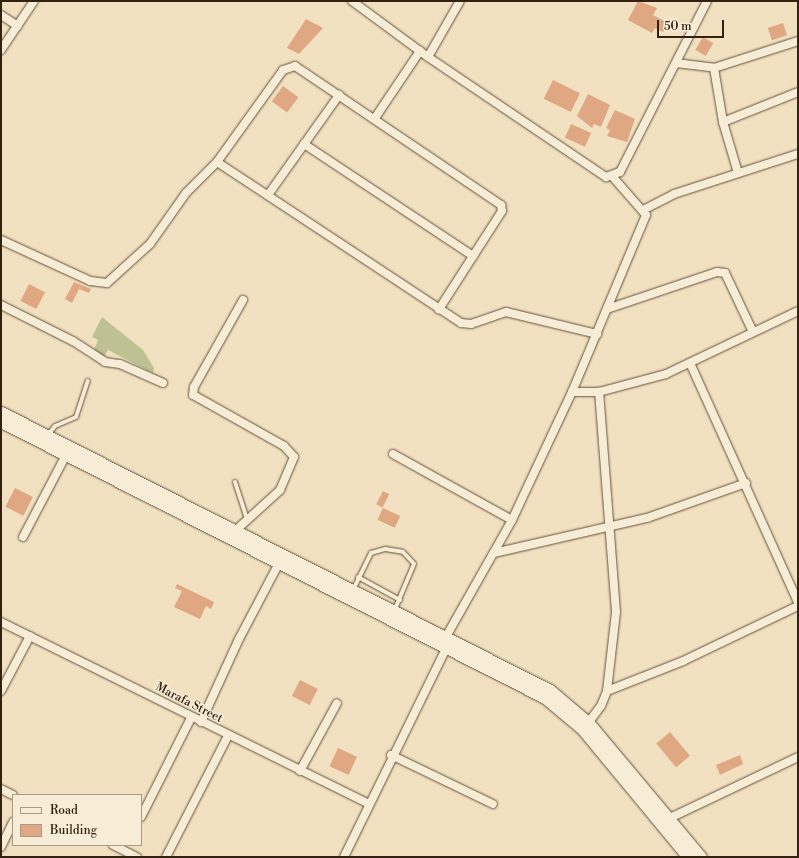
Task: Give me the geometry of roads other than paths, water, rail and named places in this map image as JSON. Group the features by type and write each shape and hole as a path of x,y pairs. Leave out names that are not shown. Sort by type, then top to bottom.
{"main road":[{"path":"1,412 48,435 279,563 376,599 398,604 447,635 550,690 586,726 701,857"},
{"path":"1,422 196,517 234,531 376,599 447,647 545,698 586,726 688,857"}],"street":[{"path":"1,50 34,1"},
{"path":"352,1 428,57 594,173 613,177 645,210 646,214 572,392 512,520 447,635"},
{"path":"428,57 460,1"},
{"path":"613,177 622,168 707,1"},
{"path":"1,15 18,26"},
{"path":"676,63 714,68 798,41"},
{"path":"375,118 420,51"},
{"path":"1,240 90,281 107,283 150,244 186,193 218,162 289,65 296,66 375,118 501,205 502,211 439,309"},
{"path":"714,68 723,122 738,173"},
{"path":"723,122 798,92"},
{"path":"268,195 339,94"},
{"path":"304,144 473,256"},
{"path":"645,210 674,194 798,154"},
{"path":"218,162 461,323 471,324 506,312 597,334"},
{"path":"607,309 717,272 725,273 753,332"},
{"path":"234,531 280,490 294,457 292,452 193,395 194,387 243,300"},
{"path":"1,306 72,341 105,362 120,364 163,383"},
{"path":"572,392 600,392 666,374 798,311"},
{"path":"690,363 746,483 798,602"},
{"path":"586,726 607,691 616,612 612,527 600,392"},
{"path":"393,454 512,520"},
{"path":"23,537 66,455"},
{"path":"494,553 612,527 746,483"},
{"path":"201,722 239,639 279,563"},
{"path":"607,691 683,661 798,606"},
{"name":"Marafa Street","path":"1,622 300,772 368,803"},
{"path":"1,691 30,636"},
{"path":"344,857 391,755 447,647"},
{"path":"300,772 337,703"},
{"path":"142,815 191,718"},
{"path":"166,857 228,736"},
{"path":"391,755 493,804"},
{"path":"668,819 798,757"},
{"path":"1,789 12,794"},
{"path":"1,847 12,824"},
{"path":"123,847 137,857"}],"lane":[{"path":"48,435 55,426 76,417 88,381"},
{"path":"235,482 247,518"},
{"path":"354,588 358,577 371,553 385,549 403,552 414,564 398,604"},
{"path":"358,577 376,599"}]}
